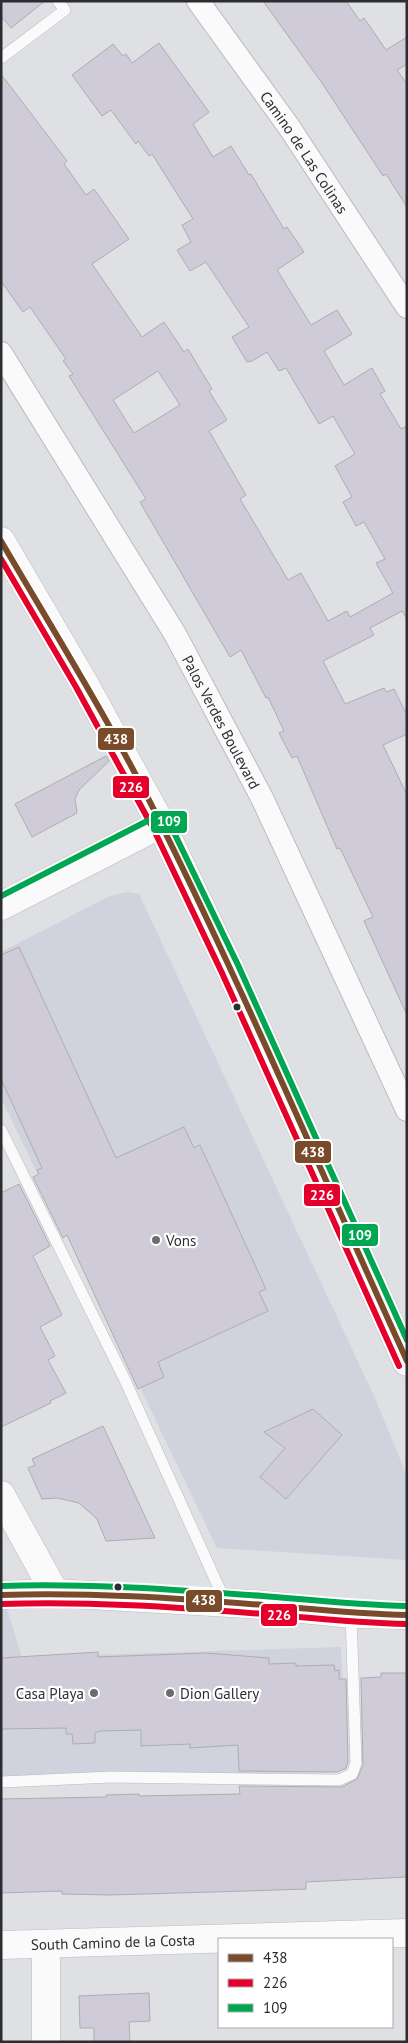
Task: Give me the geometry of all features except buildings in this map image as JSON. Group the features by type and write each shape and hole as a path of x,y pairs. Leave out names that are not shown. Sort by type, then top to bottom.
{"main road":[{"path":"1,541 89,691 161,824 234,977 407,1362"},
{"path":"1,906 161,824"},
{"path":"1,1495 55,1594"},
{"path":"1,1594 55,1594 225,1603 351,1614 407,1615"},
{"name":"South Camino de la Costa","path":"243,1938 407,1933"},
{"name":"South Camino de la Costa","path":"1,1945 218,1939"},
{"path":"46,1944 46,2042"}],"street":[{"name":"Camino de Las Colinas","path":"198,1 289,126 407,307"},
{"name":"Palos Verdes Boulevard","path":"1,353 175,634 262,798 407,1110"}],"lane":[{"path":"1,58 65,10 58,1"},
{"path":"1,1130 124,1378 225,1603"},
{"path":"1,1782 111,1777 338,1780 352,1774 356,1762 351,1614"}],"shaded area":[{"path":"128,892 139,894 375,1398 407,1476 407,1560 217,1548 1,1098 1,952 110,896"},
{"path":"1,1590 22,1657 341,1647 346,1763 330,1772 1,1779"}],"transit line":[{"name":"438","path":"1,541 144,789 256,1026 407,1361"},
{"name":"226","path":"1,559 76,687 153,828 222,973 399,1366"},
{"name":"109","path":"1,896 157,816 162,815 167,818 238,965 407,1340"},
{"name":"109","path":"1,1586 66,1585 132,1588 407,1606"},
{"name":"438","path":"1,1595 132,1596 407,1615"},
{"name":"226","path":"1,1604 132,1605 407,1624"}],"place":[{"name":"Vons","path":"156,1240"},
{"name":"Casa Playa","path":"94,1693"},
{"name":"Dion Gallery","path":"170,1693"}]}
